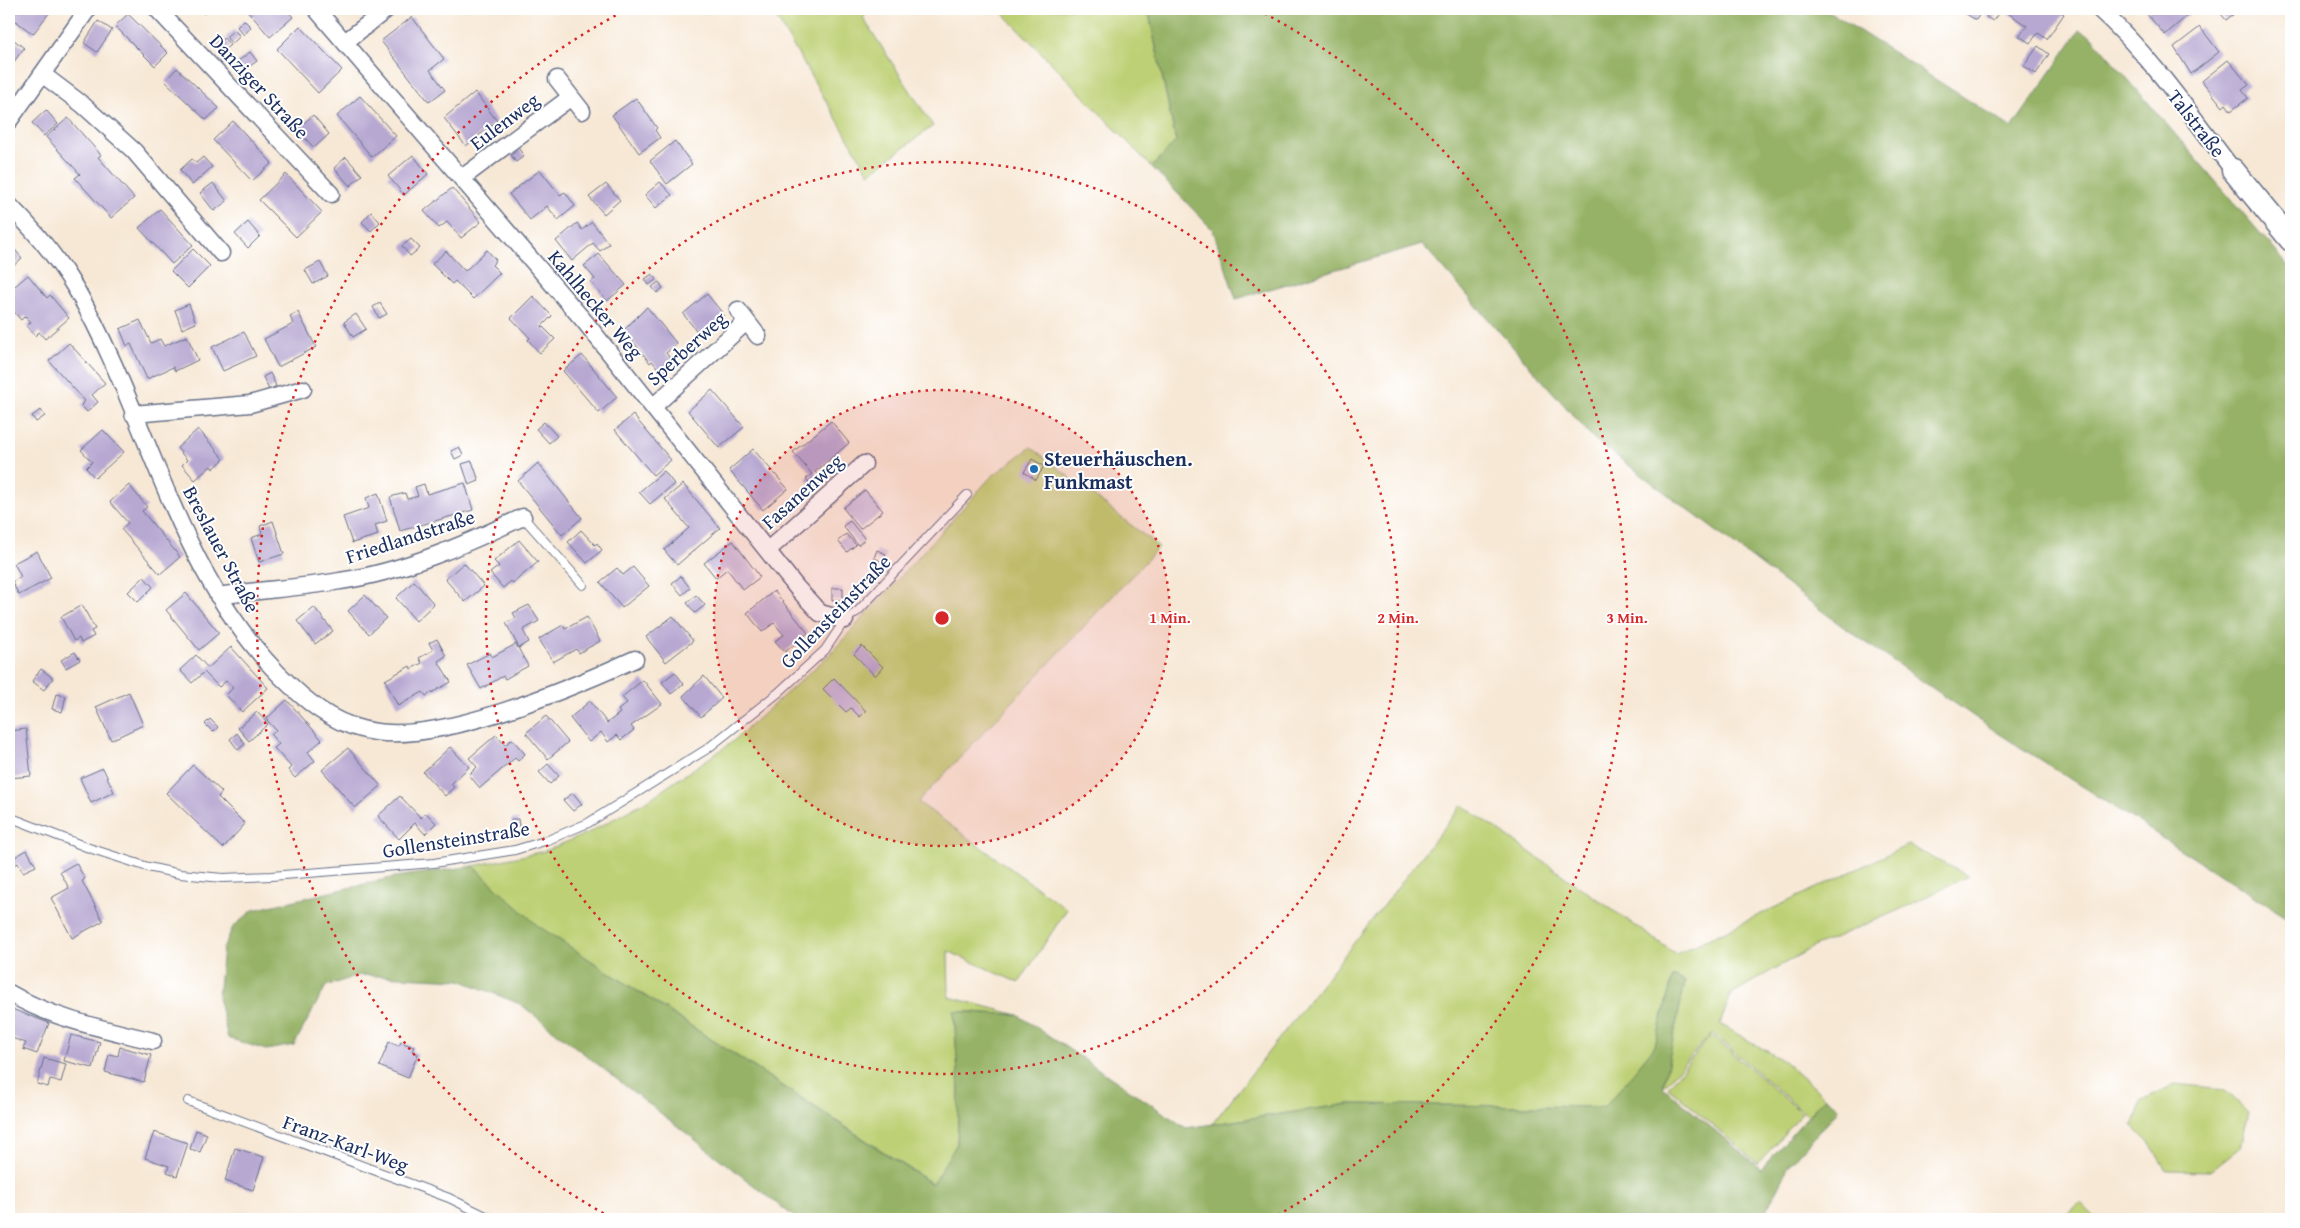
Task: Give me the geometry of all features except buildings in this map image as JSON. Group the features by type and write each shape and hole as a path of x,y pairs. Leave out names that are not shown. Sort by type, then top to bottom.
{"street":[{"path":"9,121 88,9"},
{"name":"Danziger Straße","path":"157,9 331,194"},
{"name":"Kahlhecker Weg","path":"316,9 585,322 820,613 844,620"},
{"path":"344,42 387,9"},
{"name":"Talstraße","path":"2099,9 2121,29 2149,61 2291,240"},
{"path":"42,74 83,105 134,151 221,253"},
{"name":"Eulenweg","path":"557,79 582,111"},
{"name":"Eulenweg","path":"462,178 571,97"},
{"name":"Breslauer Straße","path":"9,205 51,254 75,288 108,352 133,414 197,556 218,596 259,654 299,694 325,715 351,726 376,732 422,732 475,719 537,699 635,659"},
{"name":"Sperberweg","path":"654,406 742,316 758,336"},
{"path":"133,414 250,404 303,389"},
{"name":"Fasanenweg","path":"768,550 864,464"},
{"name":"Friedlandstraße","path":"218,596 340,581 382,572 467,542 523,518"},
{"path":"9,993 41,1009 73,1020 153,1041"}],"lane":[{"name":"Gollensteinstraße","path":"9,817 89,848 148,867 180,874 223,878 434,863 514,850 548,840 588,823 707,749 778,692 825,650 844,620 858,611 967,495"},
{"path":"523,518 583,585"},
{"name":"Franz-Karl-Weg","path":"188,1101 449,1198 492,1219"}],"green space":[{"path":"771,9 872,9 863,18 933,126 869,173"},
{"path":"999,9 1148,9 1176,142 1152,167"},
{"path":"1148,9 1825,9 2012,128 2080,30 2090,35 2291,269 2291,920 1998,733 1842,626 1594,439 1422,244 1236,299 1213,230 1152,167 1176,141"},
{"path":"1031,447 1159,547 918,802 1067,909 1019,983 948,951 949,997 1018,1015 954,1011 959,1090 957,1144 933,1184 538,926 473,866 545,851 590,832 648,800 731,743 829,655 991,477"},
{"path":"1462,805 1676,954 1908,845 1968,876 1899,910 1813,947 1731,994 1720,1024 1784,1061 1825,1097 1808,1116 1712,1033 1663,1087 1685,982 1673,976 1655,1046 1606,1107 1349,1104 1212,1124"},
{"path":"473,866 538,926 932,1184 957,1144 959,1090 954,1011 1018,1015 1186,1128 1349,1104 1605,1107 1655,1046 1673,976 1685,982 1663,1087 1761,1169 1825,1097 1840,1108 1789,1165 1762,1219 797,1219 520,1004 460,980 360,975 326,986 294,1045 266,1050 228,1038 218,997 223,949 233,927 253,910 395,877"},
{"path":"1711,1035 1802,1113 1758,1164 1668,1087"},
{"path":"2175,1084 2224,1089 2248,1112 2240,1147 2210,1171 2166,1170 2149,1142 2133,1126 2142,1101"},
{"path":"2081,1203 2097,1219 2062,1219"}],"place":[{"name":"Steuerhäuschen. Funkmast","path":"1034,469"}]}
